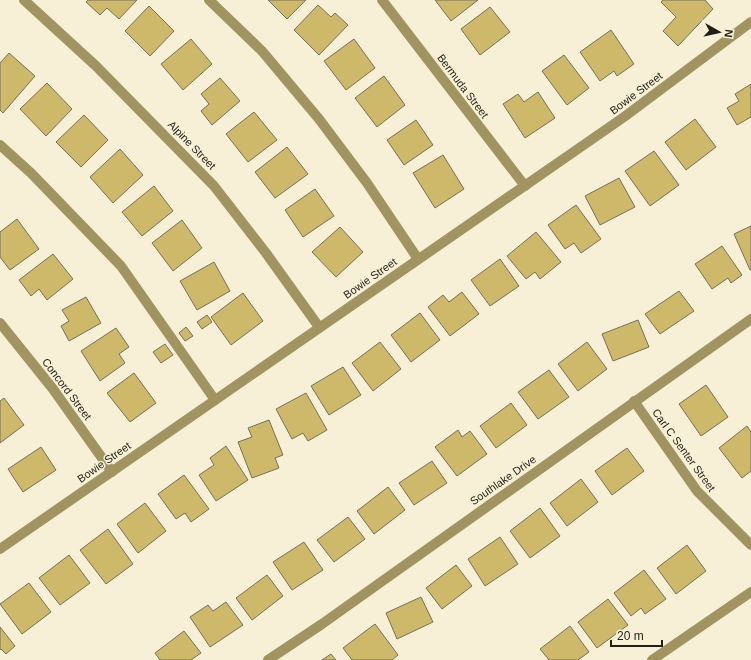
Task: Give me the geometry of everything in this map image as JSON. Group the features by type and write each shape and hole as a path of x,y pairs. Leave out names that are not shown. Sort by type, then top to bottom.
{"street":[{"name":"Alpine Street","path":"24,0 96,66 214,186 266,253 319,327"},
{"path":"210,0 262,51 319,119 368,183 418,259"},
{"name":"Bermuda Street","path":"382,0 525,186"},
{"name":"Bowie Street","path":"0,549 624,117 751,22"},
{"path":"0,145 59,201 121,266 215,400"},
{"name":"Southlake Drive","path":"268,660 328,620 751,319"},
{"name":"Concord Street","path":"0,323 53,389 112,472"},
{"name":"Carl C Senter Street","path":"634,401 697,491 751,545"},
{"path":"652,660 751,592"}],"building":[{"path":"88,0 137,0 119,19 107,8 100,15 86,2"},
{"path":"268,0 306,0 287,19"},
{"path":"435,0 478,0 451,21"},
{"path":"663,0 705,0 713,9 678,46 663,31 676,17 661,2"},
{"path":"318,5 331,17 335,13 348,25 319,55 294,30"},
{"path":"149,6 174,31 150,56 125,31"},
{"path":"490,7 510,32 480,55 461,29"},
{"path":"611,30 634,64 617,76 614,71 600,81 580,52"},
{"path":"191,39 212,64 183,90 161,64"},
{"path":"354,39 375,68 346,90 324,61"},
{"path":"9,53 35,76 3,113 0,110 0,63"},
{"path":"564,55 589,88 567,105 542,71"},
{"path":"384,76 405,105 377,127 355,98"},
{"path":"220,78 240,101 212,125 201,111 209,104 201,94"},
{"path":"47,83 72,109 46,136 20,109"},
{"path":"751,84 751,117 737,125 727,108 739,101 735,94"},
{"path":"538,92 555,118 525,138 503,104 518,94 524,102"},
{"path":"254,112 277,140 248,162 226,134"},
{"path":"84,115 108,140 81,167 56,142"},
{"path":"695,119 716,147 686,170 665,142"},
{"path":"416,120 433,145 404,165 387,140"},
{"path":"287,147 308,174 275,198 255,172"},
{"path":"120,149 143,175 113,203 90,177"},
{"path":"654,151 679,185 650,206 625,171"},
{"path":"443,155 464,189 435,208 413,173"},
{"path":"619,178 635,207 600,225 585,196"},
{"path":"154,186 173,211 142,236 122,212"},
{"path":"315,189 334,216 303,237 285,210"},
{"path":"576,205 601,239 581,253 574,243 565,249 548,225"},
{"path":"17,219 39,249 10,270 0,257 0,232"},
{"path":"182,220 202,248 173,271 152,243"},
{"path":"751,226 751,270 750,270 734,234"},
{"path":"340,227 363,252 336,277 312,252"},
{"path":"536,232 561,262 540,279 535,272 526,279 507,256"},
{"path":"722,246 742,275 731,283 728,278 712,289 695,264"},
{"path":"53,254 73,279 47,300 39,289 31,296 19,280"},
{"path":"500,259 519,286 490,306 471,280"},
{"path":"214,262 230,291 197,310 180,281"},
{"path":"679,291 694,311 660,334 645,314"},
{"path":"462,292 479,314 450,336 428,307 443,295 449,302"},
{"path":"243,293 263,321 231,345 211,317"},
{"path":"86,297 101,323 69,341 61,326 69,321 62,310"},
{"path":"420,313 440,340 411,362 391,335"},
{"path":"207,315 212,322 202,329 197,322"},
{"path":"638,320 649,347 613,361 602,334"},
{"path":"186,327 193,336 185,341 179,333"},
{"path":"116,328 129,347 119,354 125,363 100,381 81,351"},
{"path":"380,342 401,369 373,391 352,363"},
{"path":"587,342 607,369 578,391 558,364"},
{"path":"165,344 173,355 161,363 153,352"},
{"path":"343,367 361,395 329,415 311,386"},
{"path":"549,370 569,397 538,419 518,392"},
{"path":"134,373 156,403 130,422 107,393"},
{"path":"706,385 728,417 701,436 679,404"},
{"path":"306,393 327,430 308,441 303,433 292,439 276,409"},
{"path":"4,398 24,425 0,443 0,401"},
{"path":"511,403 527,425 496,448 480,426"},
{"path":"269,420 283,455 275,458 279,468 252,478 238,442 252,437 248,428"},
{"path":"747,426 751,432 751,471 742,478 719,448"},
{"path":"458,430 462,437 470,431 487,454 457,476 435,447"},
{"path":"226,446 248,480 216,501 199,475 214,465 210,458"},
{"path":"41,447 56,470 23,492 8,469"},
{"path":"627,448 644,471 612,495 595,471"},
{"path":"432,461 447,483 414,505 399,483"},
{"path":"184,475 209,509 191,522 185,513 176,519 158,494"},
{"path":"581,479 598,502 567,526 550,503"},
{"path":"388,487 405,510 374,534 357,511"},
{"path":"145,503 166,531 138,553 117,524"},
{"path":"540,508 560,536 530,558 510,531"},
{"path":"348,517 365,539 334,562 317,540"},
{"path":"108,529 133,564 106,584 80,550"},
{"path":"500,537 518,564 485,586 468,559"},
{"path":"304,542 323,570 292,590 273,562"},
{"path":"687,545 706,571 676,594 657,568"},
{"path":"69,555 90,583 60,605 39,578"},
{"path":"456,565 472,586 442,609 426,588"},
{"path":"644,570 666,599 645,614 641,608 631,616 614,593"},
{"path":"267,575 283,596 252,620 236,598"},
{"path":"29,583 51,612 22,634 0,604"},
{"path":"421,597 433,622 397,639 386,613"},
{"path":"608,599 628,625 597,648 578,622"},
{"path":"226,602 243,625 210,647 190,617 208,605 213,611"},
{"path":"375,624 398,655 392,660 352,660 343,648"},
{"path":"570,626 589,652 578,660 549,660 540,649"},
{"path":"0,627 15,646 6,654 1,649 0,650"},
{"path":"184,631 201,653 191,660 160,660 155,653"},
{"path":"331,654 336,660 322,660"}]}
